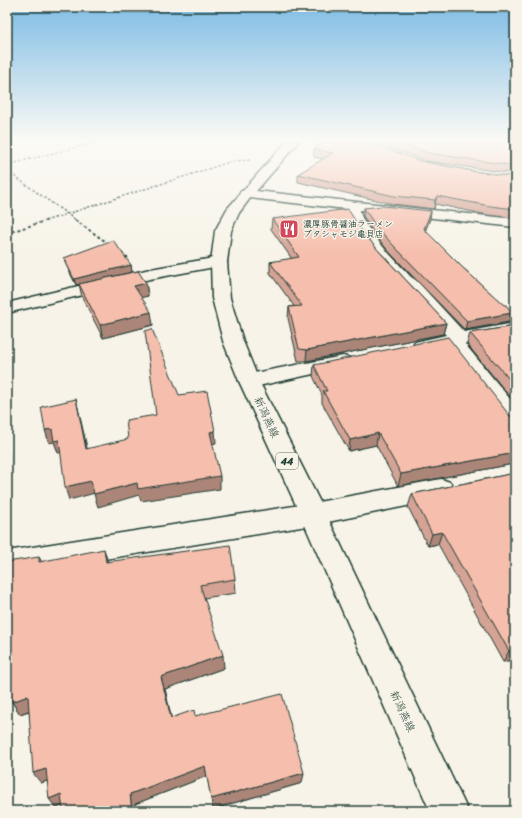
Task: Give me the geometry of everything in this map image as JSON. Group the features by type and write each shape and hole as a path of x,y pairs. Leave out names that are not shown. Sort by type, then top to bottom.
{"street":[{"name":"新潟燕線","path":"259,179 232,212 223,232 219,262 221,298 233,341 249,381 313,514 443,798"},
{"path":"246,194 353,207 515,223"},
{"path":"353,207 352,213 359,227 405,281 411,285 455,339 515,420"},
{"path":"7,308 150,274 219,262"},
{"path":"406,349 515,329"},
{"path":"249,381 361,358"},
{"path":"7,563 313,514 461,485"}],"path":[{"path":"18,179 112,246"},
{"path":"7,233 176,179"},
{"path":"118,251 150,274"}],"building":[{"path":"321,179 515,179 515,209 437,196 435,200 394,196"},
{"path":"383,206 431,211 424,229 463,268 504,305 506,305 512,313 467,321 393,245 375,225 364,208"},
{"path":"348,209 359,227 377,249 446,323 307,350 299,349 289,307 302,306 270,262 299,257 272,219"},
{"path":"113,240 131,265 74,279 64,258"},
{"path":"138,271 146,283 134,286 151,312 100,325 79,284"},
{"path":"515,326 515,386 470,333"},
{"path":"152,329 179,395 207,391 215,431 210,432 220,476 138,489 137,483 94,494 91,481 65,487 59,440 54,441 52,429 45,430 41,407 76,399 86,449 128,439 126,420 156,415 145,331"},
{"path":"448,337 510,416 515,417 515,445 513,445 515,448 515,453 401,474 378,433 350,440 323,391 327,391 314,365"},
{"path":"515,473 515,649 509,651 442,532 432,534 412,494"},
{"path":"230,545 235,579 200,585 223,655 161,677 171,718 194,710 195,716 282,694 304,773 211,799 205,766 130,794 132,811 63,811 61,794 49,799 46,769 33,773 28,696 12,702 9,677 7,677 7,562 39,557 39,562 104,549 106,562"}],"place":[{"name":"濃厚豚骨醤油ラーメン ブタシャモジ亀貝店","path":"289,229"}]}
